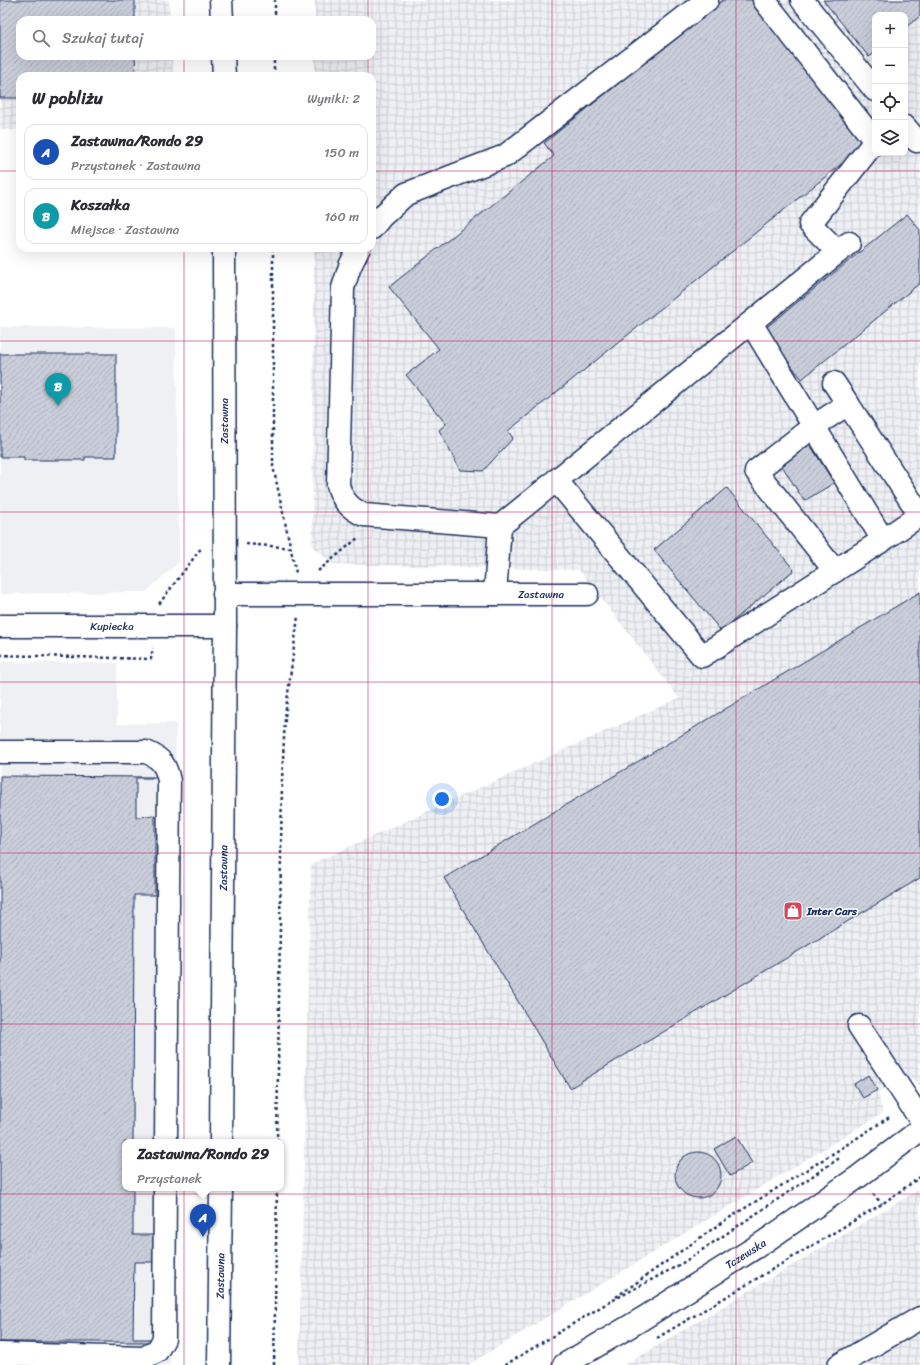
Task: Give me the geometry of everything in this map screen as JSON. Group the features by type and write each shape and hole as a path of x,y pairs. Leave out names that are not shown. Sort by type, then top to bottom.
{"main road":[{"path":"221,0 222,16"},
{"path":"376,223 406,194 505,156 707,0"},
{"path":"764,0 872,137"},
{"path":"802,0 872,86"},
{"path":"223,60 224,72"},
{"path":"908,130 917,141 920,139"},
{"path":"357,252 350,266 344,288 338,485 341,495 346,504 355,511 364,515 500,526 843,248 810,224 872,145"},
{"name":"Zastawna","path":"221,1139 225,626 224,252"},
{"path":"750,323 883,540"},
{"path":"556,480 702,656 883,540 920,514 834,383"},
{"path":"835,571 756,471 814,426 848,404"},
{"path":"495,594 500,526"},
{"name":"Zastawna","path":"224,594 586,594"},
{"name":"Kupiecka","path":"0,626 225,626"},
{"path":"0,752 146,752 154,755 167,771 169,781 166,1139"},
{"path":"859,1026 914,1111"},
{"name":"Tczewska","path":"564,1365 642,1319 764,1242 858,1176 920,1130"},
{"path":"0,1354 144,1358 157,1351 164,1339 165,1191"},
{"name":"Zastawna","path":"219,1365 220,1191"},
{"path":"839,1365 920,1318"}],"path":[{"path":"275,0 275,16"},
{"path":"274,60 274,72"},
{"path":"273,252 273,466 292,548 297,580"},
{"path":"277,1139 282,780 285,717 298,611"},
{"path":"0,655 151,659 157,626"},
{"path":"604,1306 721,1223 837,1152 914,1111"},
{"path":"505,1365 604,1306 680,1264 841,1157"},
{"path":"652,1341 882,1204 920,1177"},
{"path":"274,1365 276,1191"}],"shaded area":[{"path":"0,0 169,0 170,16 16,16 16,60 172,60 173,72 16,72 16,130 0,130"},
{"path":"315,0 920,0 920,1086 907,1075 895,1082 878,1093 883,1113 468,1365 299,1365 311,864 679,698 579,570 333,564 312,546 314,252 376,252 376,72 315,72 315,60 376,60 376,16 315,16"},
{"path":"0,327 176,328 179,562 146,592 0,594"},
{"path":"0,662 117,663 117,724 176,723 172,1139 122,1139 122,1191 171,1191 170,1365 0,1365"},
{"path":"920,1189 920,1365 625,1365"}],"building":[{"path":"0,0 135,0 135,16 16,16 16,60 135,60 136,72 16,72 16,98 0,98"},
{"path":"723,0 756,0 870,141 508,431 513,438 483,471 460,470 439,430 446,424 406,375 439,349 389,287 554,156 544,143"},
{"path":"823,0 920,0 920,16 908,26 908,12 872,12 872,55 869,57"},
{"path":"907,214 920,230 920,283 802,379 763,330"},
{"path":"0,354 116,354 116,457 85,457 85,460 24,460 24,457 0,457"},
{"path":"809,443 834,483 804,501 779,461"},
{"path":"727,488 794,570 721,631 654,550"},
{"path":"920,592 920,878 570,1088 444,878"},
{"path":"0,776 155,777 136,778 136,817 155,816 155,895 134,895 133,1139 122,1139 122,1191 133,1191 133,1235 155,1235 155,1262 134,1262 133,1339 155,1339 155,1342 0,1342"},
{"path":"868,1075 877,1090 863,1098 854,1084"},
{"path":"736,1136 752,1163 730,1176 714,1149"},
{"path":"698,1152 711,1156 717,1162 721,1175 717,1188 711,1194 698,1198 685,1194 679,1188 675,1175 679,1162 685,1156"}],"place":[{"name":"Koszałka","path":"58,406"},
{"name":"Inter Cars","path":"793,911"},
{"name":"Zastawna/Rondo 29","path":"203,1237"}]}
